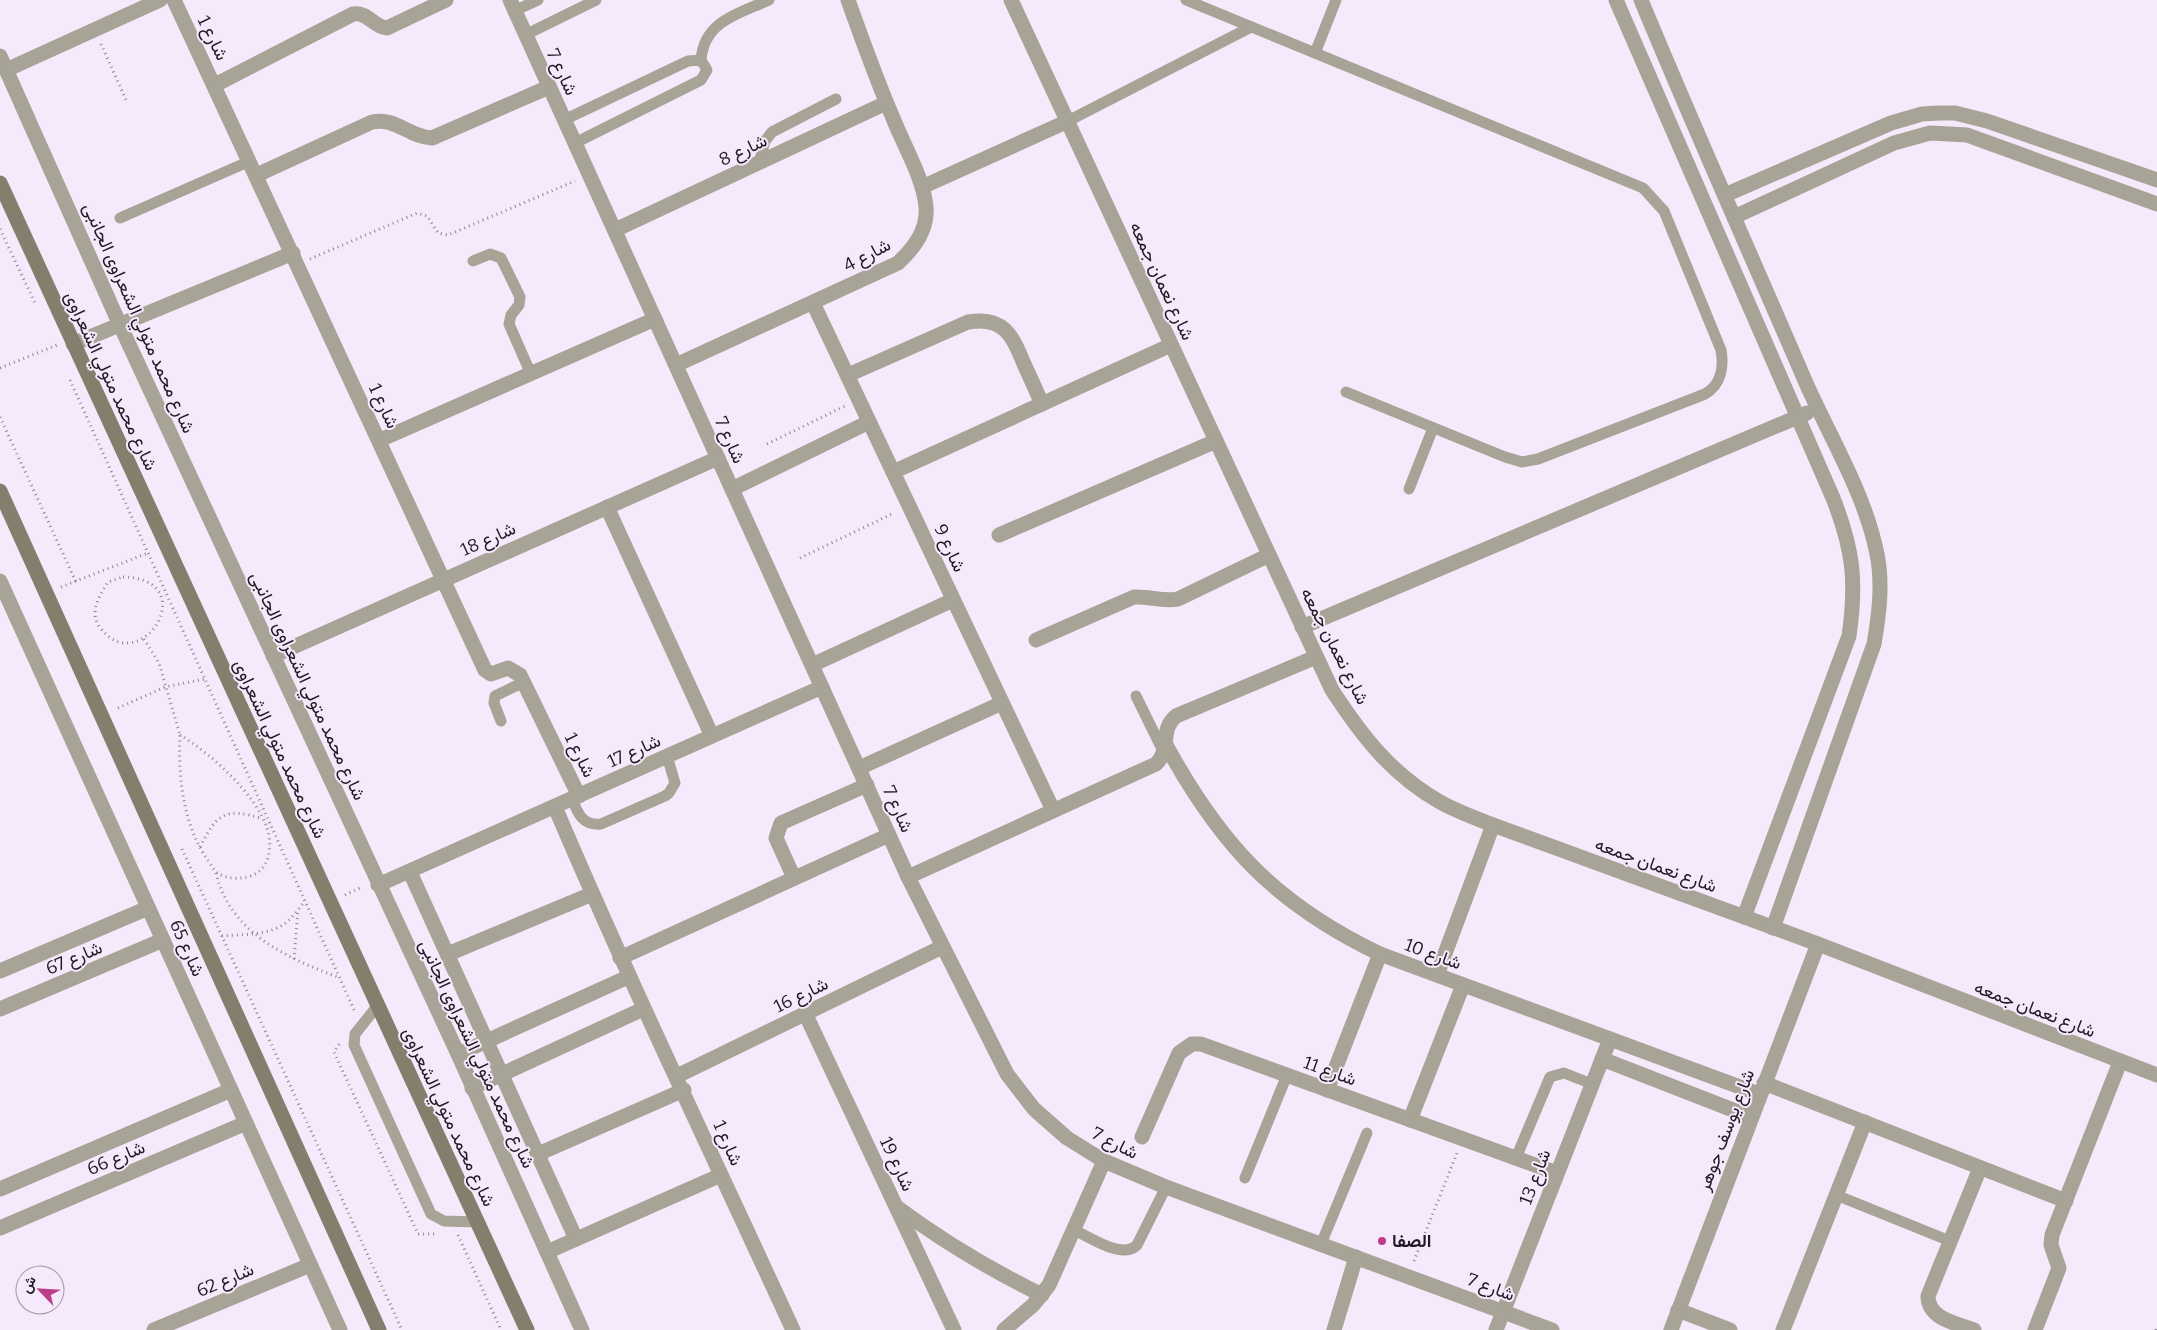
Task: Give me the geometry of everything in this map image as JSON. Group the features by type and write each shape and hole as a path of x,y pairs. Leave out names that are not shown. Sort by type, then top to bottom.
{"street":[{"path":"3,63 94,30 160,0"},
{"name":"شارع 1","path":"174,0 296,258 485,670 491,674 504,669 513,669 520,675 576,798"},
{"path":"215,85 350,7 364,14 378,26 387,28 446,0"},
{"name":"شارع 4","path":"676,364 813,303 898,262 914,248 923,229 926,208 922,187 886,103 848,0"},
{"name":"شارع نعمان جمعه","path":"1011,0 1066,122 1332,690 1361,734 1397,772 1440,802 1493,825 1818,944 2157,1076"},
{"path":"1616,0 1798,416 1846,531 1853,565 1854,601 1849,636 1838,670 1744,917"},
{"path":"1640,0 1817,408 1860,499 1871,527 1878,556 1880,585 1879,615 1874,644 1773,928"},
{"name":"شارع 7","path":"512,6 908,877 1007,1074 1034,1109 1060,1132 1104,1161 1166,1187 1552,1330"},
{"name":"شارع محمد متولي الشعراوى الجانبى","path":"3,63 120,325 377,883 458,1054 582,1330"},
{"path":"257,175 372,122 389,120 413,134 432,138 548,86"},
{"name":"شارع 8","path":"615,230 886,103"},
{"path":"1725,196 1891,123 1922,114 1939,113 1955,113 1987,121 2157,180"},
{"path":"922,187 1066,122"},
{"path":"1734,217 1894,143 1930,133 1949,132 1967,135 2157,204"},
{"path":"1695,182 1715,173"},
{"name":"شارع محمد متولي الشعراوى","path":"0,183 527,1330"},
{"path":"72,342 296,258"},
{"name":"شارع 9","path":"813,303 1053,810"},
{"path":"380,440 655,319"},
{"path":"848,375 968,322 981,320 994,322 1005,329 1013,339 1042,404"},
{"path":"893,472 1171,345"},
{"path":"1302,627 1817,408"},
{"path":"732,489 869,422"},
{"path":"999,535 1216,441"},
{"name":"شارع 18","path":"273,656 718,458"},
{"path":"0,491 379,1330"},
{"path":"607,507 712,736"},
{"path":"1036,640 1134,597 1164,600 1178,599 1269,555"},
{"name":"شارع 65","path":"0,581 340,1330"},
{"path":"812,665 954,600"},
{"path":"908,877 1156,764 1165,749 1166,729 1176,716 1316,657"},
{"name":"شارع 17","path":"377,883 410,872 822,687"},
{"path":"859,768 1002,702"},
{"name":"شارع 10","path":"1165,749 1205,811 1252,868 1296,906 1323,924 1380,954 1610,1039 1865,1122 2066,1201"},
{"path":"794,878 776,838 781,823 867,785"},
{"name":"شارع 1","path":"555,807 628,977 684,1090 793,1330"},
{"path":"1437,975 1493,825"},
{"path":"620,958 889,835"},
{"path":"410,872 576,1239"},
{"path":"448,954 592,894"},
{"name":"شارع 67","path":"0,971 148,908"},
{"name":"شارع 67","path":"0,1009 163,940"},
{"name":"شارع يوسف جوهر","path":"1671,1330 1750,1117 1818,944"},
{"name":"شارع 16","path":"677,1076 942,947"},
{"path":"1327,1090 1380,954"},
{"path":"458,1054 628,977"},
{"path":"1410,1120 1464,985"},
{"path":"472,1088 643,1009"},
{"name":"شارع 19","path":"805,1013 954,1330"},
{"name":"شارع 13","path":"1496,1330 1610,1039"},
{"name":"شارع 11","path":"1142,1137 1179,1053 1185,1047 1201,1044 1557,1173"},
{"path":"1602,1059 1750,1117"},
{"path":"2035,1330 2059,1268 2057,1258 2052,1250 2051,1240 2120,1062"},
{"name":"شارع 66","path":"0,1189 231,1090"},
{"path":"538,1154 684,1090"},
{"path":"1783,1330 1865,1122"},
{"name":"شارع 66","path":"0,1228 246,1123"},
{"path":"1004,1330 1042,1295 1055,1274 1104,1161"},
{"path":"1974,1330 1938,1316 1928,1302 1929,1290 1980,1168"},
{"path":"547,1252 721,1175"},
{"path":"896,1207 942,1240 991,1270 1042,1295"},
{"path":"1334,1330 1356,1257"},
{"name":"شارع 62","path":"154,1330 186,1324 310,1265"},
{"path":"1678,1310 1730,1330"}],"lane":[{"path":"512,6 538,0"},
{"path":"525,35 596,0"},
{"path":"574,143 701,80 707,70 701,60 706,38 713,29 722,22 768,0"},
{"path":"1186,0 1643,188 1664,211 1721,350 1723,364 1712,390 1538,460 1522,462 1505,457 1346,392"},
{"path":"1316,53 1336,0"},
{"path":"1066,122 1251,27"},
{"path":"564,120 688,61 701,60"},
{"path":"759,163 765,142 772,132 836,99"},
{"path":"120,218 250,160"},
{"path":"473,261 490,254 501,258 520,297 519,305 511,315 510,324 531,374"},
{"path":"1409,489 1433,428"},
{"path":"501,721 494,703 495,696 524,682"},
{"path":"1136,696 1165,749"},
{"path":"576,798 579,816 589,824 595,825 664,796 673,788 675,777 668,756"},
{"path":"378,1005 355,1034 354,1045 431,1214 444,1221 477,1222"},
{"path":"1516,1158 1546,1080 1564,1073 1592,1084"},
{"path":"1245,1178 1287,1075"},
{"path":"1321,1244 1367,1133"},
{"path":"1074,1230 1120,1251 1129,1250 1137,1245 1166,1187"},
{"path":"1836,1195 1950,1241"}],"path":[{"path":"94,30 127,102"},
{"path":"296,258 417,212 427,216 438,233 448,235 589,175"},
{"path":"0,229 38,310"},
{"path":"50,337 59,355"},
{"path":"0,368 55,346 72,342"},
{"path":"67,373 358,1017"},
{"path":"767,444 859,399"},
{"path":"0,417 76,582"},
{"path":"800,558 909,506"},
{"path":"46,592 76,582 165,545"},
{"path":"123,577 140,577 155,588 162,599 162,616 153,630 144,639 121,643 108,638 98,626 94,613 99,596 108,582 123,577"},
{"path":"62,587 66,596"},
{"path":"144,639 159,663 180,735 179,763 193,835 216,872 221,892 229,907 254,933 294,960 340,978"},
{"path":"118,708 165,687 205,679"},
{"path":"114,700 122,717"},
{"path":"180,735 204,750 226,771 258,809 268,829 270,849 264,866 248,878 232,878 216,872"},
{"path":"200,847 209,829 220,817 234,812 263,819"},
{"path":"182,847 402,1330"},
{"path":"330,902 377,883"},
{"path":"222,936 254,933 276,928 288,922 305,901"},
{"path":"294,960 298,910"},
{"path":"343,1038 334,1052 418,1234 442,1234"},
{"path":"1408,1277 1462,1139"},
{"path":"450,1235 458,1235 501,1330"}],"place":[{"name":"الصفا","path":"1382,1241"}]}
